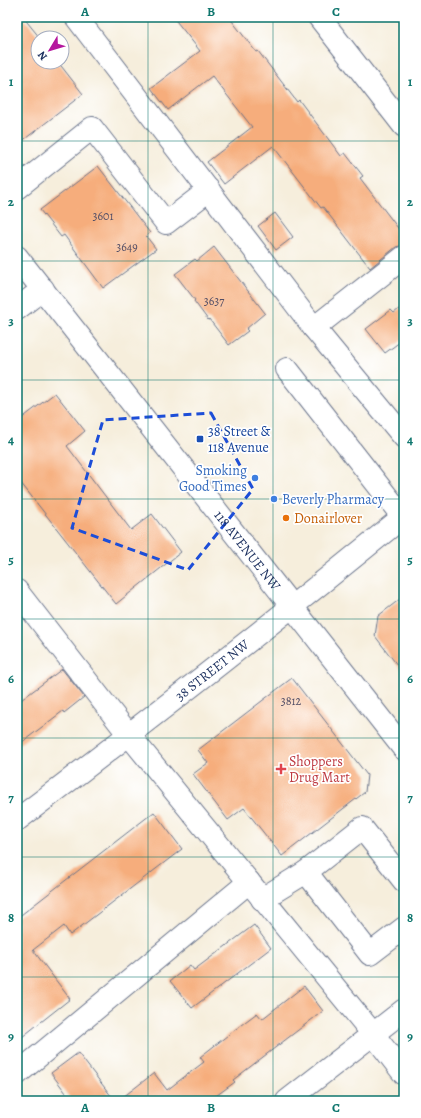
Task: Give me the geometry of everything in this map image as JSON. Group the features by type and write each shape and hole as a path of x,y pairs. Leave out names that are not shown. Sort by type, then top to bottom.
{"street":[{"path":"76,17 314,328 404,437"},
{"path":"319,17 404,126"},
{"path":"17,188 92,128 166,223 208,190"},
{"name":"118 AVENUE NW","path":"17,257 404,749"},
{"path":"314,328 404,258"},
{"path":"17,309 43,289"},
{"path":"287,369 404,517"},
{"name":"38 STREET NW","path":"17,820 293,607 404,517"},
{"path":"17,591 129,735 404,1074"},
{"path":"262,899 306,872 362,828 404,881"},
{"path":"306,872 370,954 403,932"},
{"path":"17,1074 249,882"},
{"path":"287,1101 404,1010"}],"highlighted area":[{"path":"211,413 253,489 188,570 72,528 103,420"}],"building":[{"path":"17,17 23,17 34,30 30,30 30,70 64,70 83,94 17,145"},
{"path":"173,17 229,17 256,52 258,51 297,102 299,100 341,156 345,153 363,176 360,178 404,236 404,245 396,247 370,268 273,146 224,184 207,162 252,127 212,76 168,110 151,88 200,51"},
{"path":"98,166 150,233 146,236 156,249 103,288 64,235 61,237 40,210"},
{"path":"275,213 293,237 276,250 258,226"},
{"path":"214,247 265,313 246,329 248,331 229,345 209,319 208,320 175,274 195,259 197,261"},
{"path":"404,305 404,339 385,353 366,329 391,310 394,313"},
{"path":"55,393 85,431 67,446 131,530 152,514 181,552 116,604 17,478 17,422"},
{"path":"404,596 404,674 375,636 378,616"},
{"path":"62,669 84,697 17,746 17,703"},
{"name":"Shoppers Drug Mart","path":"292,678 367,775 365,792 282,856 244,808 228,820 193,774 208,763 198,750"},
{"path":"154,812 182,849 70,935 64,926 33,950 70,999 17,1041 17,918"},
{"path":"254,925 271,948 192,1008 170,981 190,965 194,970"},
{"path":"304,986 323,1011 233,1080 235,1082 209,1101 118,1101 154,1073 167,1090 204,1062 200,1057 237,1028 257,1013 262,1019"},
{"path":"78,1053 115,1101 72,1101 51,1073"}],"place":[{"name":"38 Street & 118 Avenue","path":"200,439"},
{"name":"Smoking Good Times","path":"255,478"},
{"name":"Beverly Pharmacy","path":"274,499"},
{"name":"Donairlover","path":"286,518"},
{"name":"Shoppers Drug Mart","path":"281,769"}]}
